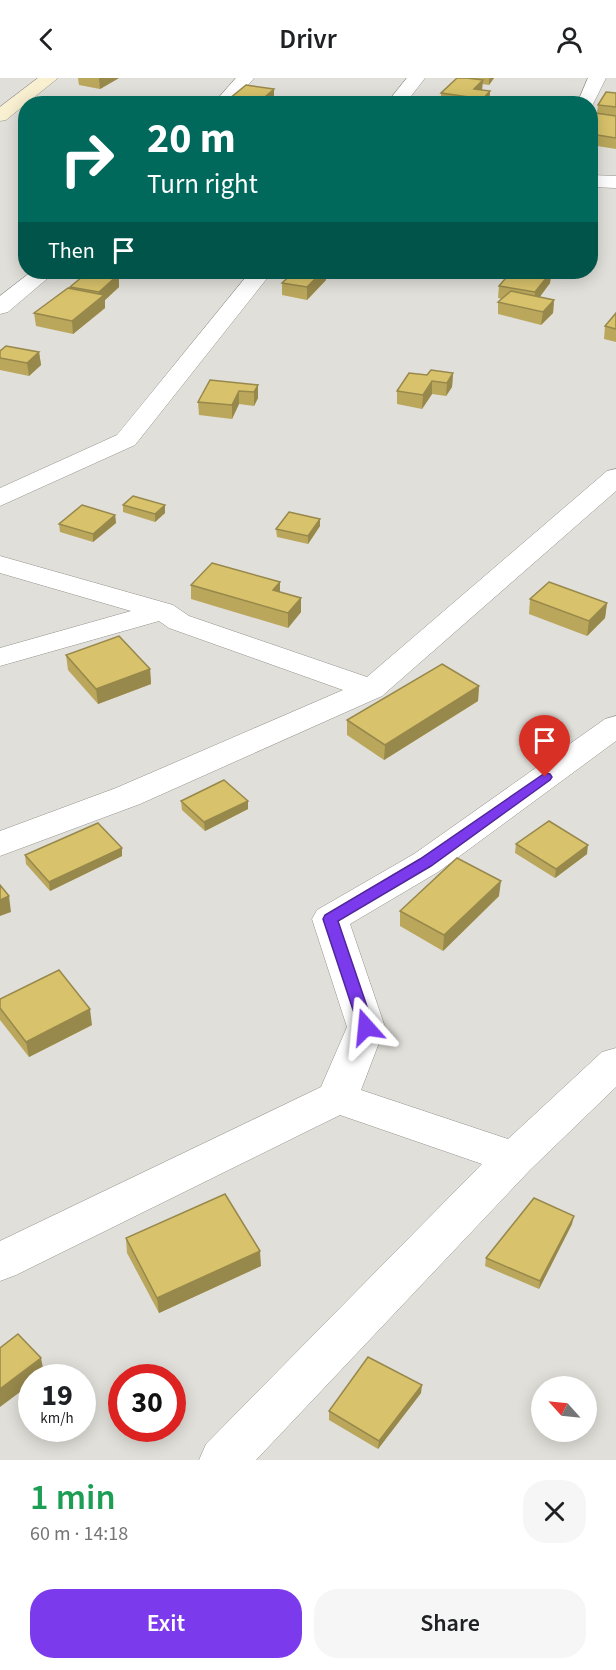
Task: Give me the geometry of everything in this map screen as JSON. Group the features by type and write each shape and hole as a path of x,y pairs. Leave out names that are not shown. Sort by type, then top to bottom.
{"street":[{"path":"26,96 49,78"},
{"path":"229,96 244,78"},
{"path":"401,96 416,78"},
{"path":"589,96 597,78"},
{"path":"0,116 18,102"},
{"path":"598,181 616,182"},
{"path":"0,307 35,279"},
{"path":"0,498 126,440 255,279"},
{"path":"0,844 128,796 371,689 406,662 616,477"},
{"path":"0,564 163,611 179,622 371,689"},
{"path":"0,657 163,611"},
{"path":"0,1262 337,1098 366,1027 330,919 426,863 616,726"},
{"path":"223,1460 515,1158 616,1063"},
{"path":"337,1098 515,1158"}],"building":[{"path":"457,78 483,80 474,89 490,91 486,96 441,93"},
{"path":"246,85 274,89 266,96 233,96"},
{"path":"606,92 616,93 616,107 598,105"},
{"path":"598,113 616,116 616,138 598,135"},
{"path":"80,279 113,279 99,292 70,287"},
{"path":"286,279 315,279 307,287 282,283"},
{"path":"505,279 545,279 535,292 499,286"},
{"path":"68,288 104,295 72,321 34,313"},
{"path":"511,291 554,300 543,312 498,302"},
{"path":"616,313 616,329 605,326"},
{"path":"6,346 39,352 27,363 0,358 0,351"},
{"path":"431,370 453,373 447,383 432,381 423,395 397,391 409,373 427,375"},
{"path":"210,380 258,385 254,392 239,391 232,405 198,402"},
{"path":"133,496 165,505 155,514 123,505"},
{"path":"82,505 115,515 93,534 59,524"},
{"path":"289,512 320,519 308,536 276,529"},
{"path":"212,563 280,582 273,590 301,598 288,613 191,585"},
{"path":"549,582 607,603 589,621 530,599"},
{"path":"119,636 150,669 96,689 66,655"},
{"path":"442,664 479,686 385,745 347,720"},
{"path":"224,780 248,801 204,822 181,801"},
{"path":"549,821 588,845 556,869 516,844"},
{"path":"98,823 122,848 49,882 25,855"},
{"path":"457,858 501,881 444,935 400,911"},
{"path":"0,885 9,896 0,900"},
{"path":"59,970 90,1009 26,1042 0,1008 0,999"},
{"path":"225,1194 260,1251 157,1298 126,1238"},
{"path":"534,1198 574,1216 540,1281 486,1258"},
{"path":"18,1334 41,1358 33,1364 18,1364 18,1375 0,1389 0,1348"},
{"path":"368,1357 422,1385 379,1441 329,1411"}],"route":[{"path":"366,1027 330,919 426,863 545,777"}]}
